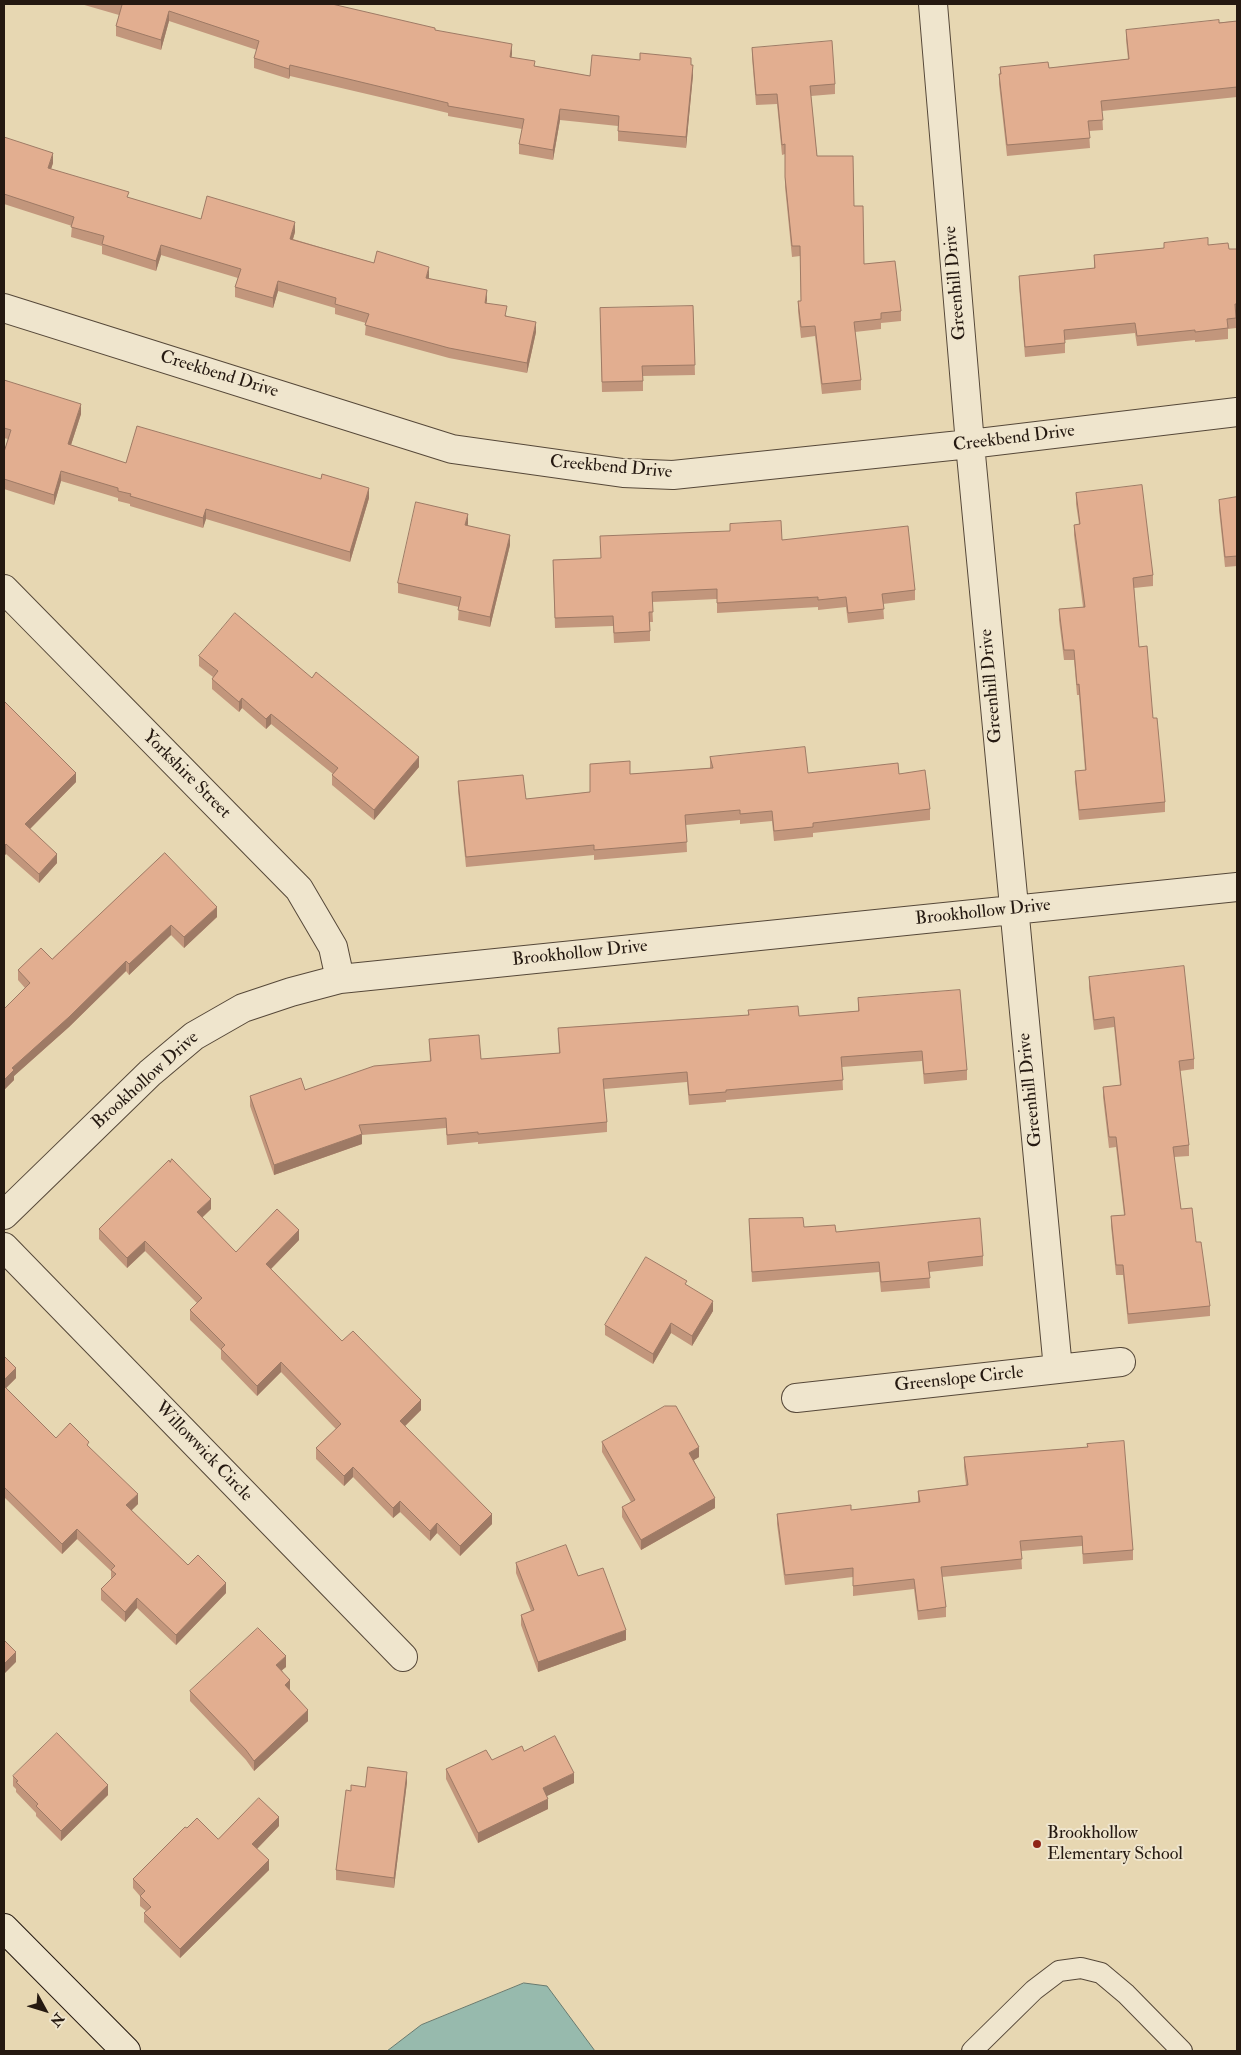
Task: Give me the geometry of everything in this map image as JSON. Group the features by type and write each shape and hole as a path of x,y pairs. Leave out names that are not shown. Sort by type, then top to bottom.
{"street":[{"name":"Greenhill Drive","path":"933,4 970,444 1058,1369"},
{"name":"Creekbend Drive","path":"4,308 452,449 623,473 673,475 970,444 1237,412"},
{"name":"Yorkshire Street","path":"4,589 299,889 333,947 340,979"},
{"name":"Brookhollow Drive","path":"4,1215 150,1073 194,1036 243,1008 291,992 340,979 1237,887"},
{"name":"Willowwick Circle","path":"4,1247 403,1656"},
{"name":"Greenslope Circle","path":"796,1398 1121,1362"},
{"path":"4,1928 126,2051"}],"lane":[{"path":"972,2051 1034,1990 1059,1971 1081,1968 1101,1973 1126,1994 1182,2051"}],"shaded area":[{"path":"524,1983 547,1986 595,2051 387,2051 421,2025"}],"building":[{"path":"116,4 332,4 435,28 435,30 512,44 510,57 535,61 534,66 590,76 592,55 640,60 640,53 691,58 691,65 693,65 686,137 618,131 619,116 560,109 553,150 519,144 524,119 448,106 448,103 290,65 289,69 254,58 259,41 169,11 161,40 116,26 122,5"},
{"path":"1219,20 1219,23 1237,21 1237,87 1101,101 1103,120 1088,121 1090,138 1007,145 999,74 1001,74 1000,67 1048,62 1049,68 1129,59 1126,30"},
{"path":"832,41 835,84 810,86 817,156 853,156 854,206 863,206 864,264 895,261 901,311 881,313 881,319 854,322 861,380 822,384 815,326 801,327 798,301 801,301 800,246 792,246 785,177 785,144 782,145 777,94 756,95 752,48"},
{"path":"4,137 53,153 48,168 129,192 127,197 201,219 207,196 295,222 290,239 374,263 377,251 429,267 426,278 487,290 485,303 507,306 505,316 536,322 527,363 449,348 365,325 369,314 335,304 336,298 278,281 273,298 235,287 241,269 161,245 156,261 102,244 104,236 71,227 74,217 4,194"},
{"path":"1208,238 1208,245 1228,243 1229,249 1237,249 1236,318 1227,319 1228,328 1137,336 1135,323 1064,330 1065,343 1025,347 1019,276 1095,268 1094,255 1164,248 1164,243"},
{"path":"693,306 695,365 642,366 643,381 602,382 600,308"},
{"path":"4,380 81,404 68,444 126,463 137,426 321,479 322,474 369,488 350,552 206,509 203,518 130,496 131,494 118,491 118,488 61,471 54,495 4,479 4,452 11,430 4,428"},
{"path":"1142,485 1153,575 1133,578 1139,647 1147,646 1153,718 1157,718 1165,802 1079,810 1075,771 1086,770 1079,684 1077,685 1074,650 1064,650 1059,609 1085,607 1074,525 1080,524 1076,493"},
{"path":"1237,497 1237,556 1225,557 1219,500"},
{"path":"416,502 468,514 465,525 510,535 490,617 458,610 461,597 398,583"},
{"path":"781,521 782,540 908,526 915,590 882,594 884,609 848,613 846,597 818,600 818,597 717,603 717,589 652,592 653,612 649,612 650,631 614,633 613,616 555,618 553,560 601,558 600,536 730,531 730,524"},
{"path":"235,613 312,678 316,672 419,757 374,810 332,775 338,768 271,714 266,719 242,698 239,702 212,679 218,671 199,656"},
{"path":"4,701 76,773 25,824 57,854 39,874 6,844 4,846"},
{"path":"805,747 808,773 898,763 899,774 925,770 930,809 813,823 813,827 774,831 772,811 740,814 740,810 685,815 687,842 594,850 594,845 466,857 458,781 523,775 526,799 590,792 590,764 630,761 630,774 713,768 710,757"},
{"path":"165,853 217,907 184,937 171,925 129,964 126,961 69,1017 12,1068 14,1070 4,1080 4,1009 30,983 18,970 41,948 52,959"},
{"path":"1184,966 1194,1059 1179,1061 1189,1145 1173,1147 1181,1209 1192,1208 1196,1242 1201,1242 1210,1306 1128,1314 1123,1265 1116,1265 1111,1216 1125,1215 1116,1137 1109,1137 1103,1087 1121,1085 1114,1017 1094,1020 1089,977"},
{"path":"960,990 967,1070 924,1074 922,1051 841,1057 843,1080 726,1090 726,1092 689,1095 687,1072 603,1079 607,1122 478,1134 478,1132 447,1135 446,1118 359,1125 362,1134 274,1165 250,1096 301,1078 305,1090 374,1066 431,1061 429,1039 479,1035 481,1059 560,1053 558,1028 749,1015 748,1010 798,1006 799,1016 859,1011 858,998"},
{"path":"172,1159 211,1199 197,1212 236,1252 277,1209 299,1230 266,1264 342,1341 353,1331 421,1400 400,1421 492,1514 460,1546 437,1523 430,1531 400,1501 393,1508 353,1467 344,1476 316,1448 341,1424 281,1362 257,1386 221,1349 225,1345 190,1310 202,1298 145,1241 127,1258 99,1229"},
{"path":"803,1218 804,1227 835,1225 836,1232 980,1218 983,1256 928,1262 930,1278 881,1282 879,1262 752,1272 749,1219"},
{"path":"646,1257 687,1281 685,1284 713,1301 692,1336 671,1323 653,1354 605,1325"},
{"path":"4,1356 16,1368 4,1380"},
{"path":"4,1386 56,1438 70,1423 89,1442 87,1445 138,1494 126,1505 188,1565 198,1555 226,1583 176,1635 137,1598 125,1612 101,1589 116,1574 111,1570 115,1566 77,1529 62,1544 4,1487"},
{"path":"665,1406 676,1406 699,1447 689,1453 715,1498 641,1540 622,1507 635,1500 602,1442"},
{"path":"1124,1441 1133,1550 1083,1554 1082,1536 1020,1541 1022,1559 941,1567 946,1607 918,1611 914,1579 853,1586 853,1568 785,1575 777,1514 851,1505 851,1510 920,1502 918,1491 968,1485 964,1457 1088,1447 1087,1444"},
{"path":"566,1545 578,1576 603,1568 626,1630 538,1662 521,1615 534,1610 516,1563"},
{"path":"258,1628 286,1656 276,1665 290,1680 285,1685 308,1710 254,1761 246,1750 190,1691"},
{"path":"4,1640 16,1652 4,1664"},
{"path":"57,1733 108,1785 61,1831 36,1806 38,1804 16,1782 18,1781 13,1776"},
{"path":"555,1736 574,1773 543,1788 548,1799 478,1833 446,1769 486,1750 492,1760 522,1746 524,1751"},
{"path":"368,1767 407,1772 394,1878 336,1870 346,1790 351,1791 351,1785 365,1787"},
{"path":"259,1798 279,1817 252,1844 269,1860 180,1949 144,1913 151,1907 140,1896 145,1891 133,1879 185,1827 187,1828 197,1818 218,1839"}],"place":[{"name":"Brookhollow Elementary School","path":"1037,1844"}]}
